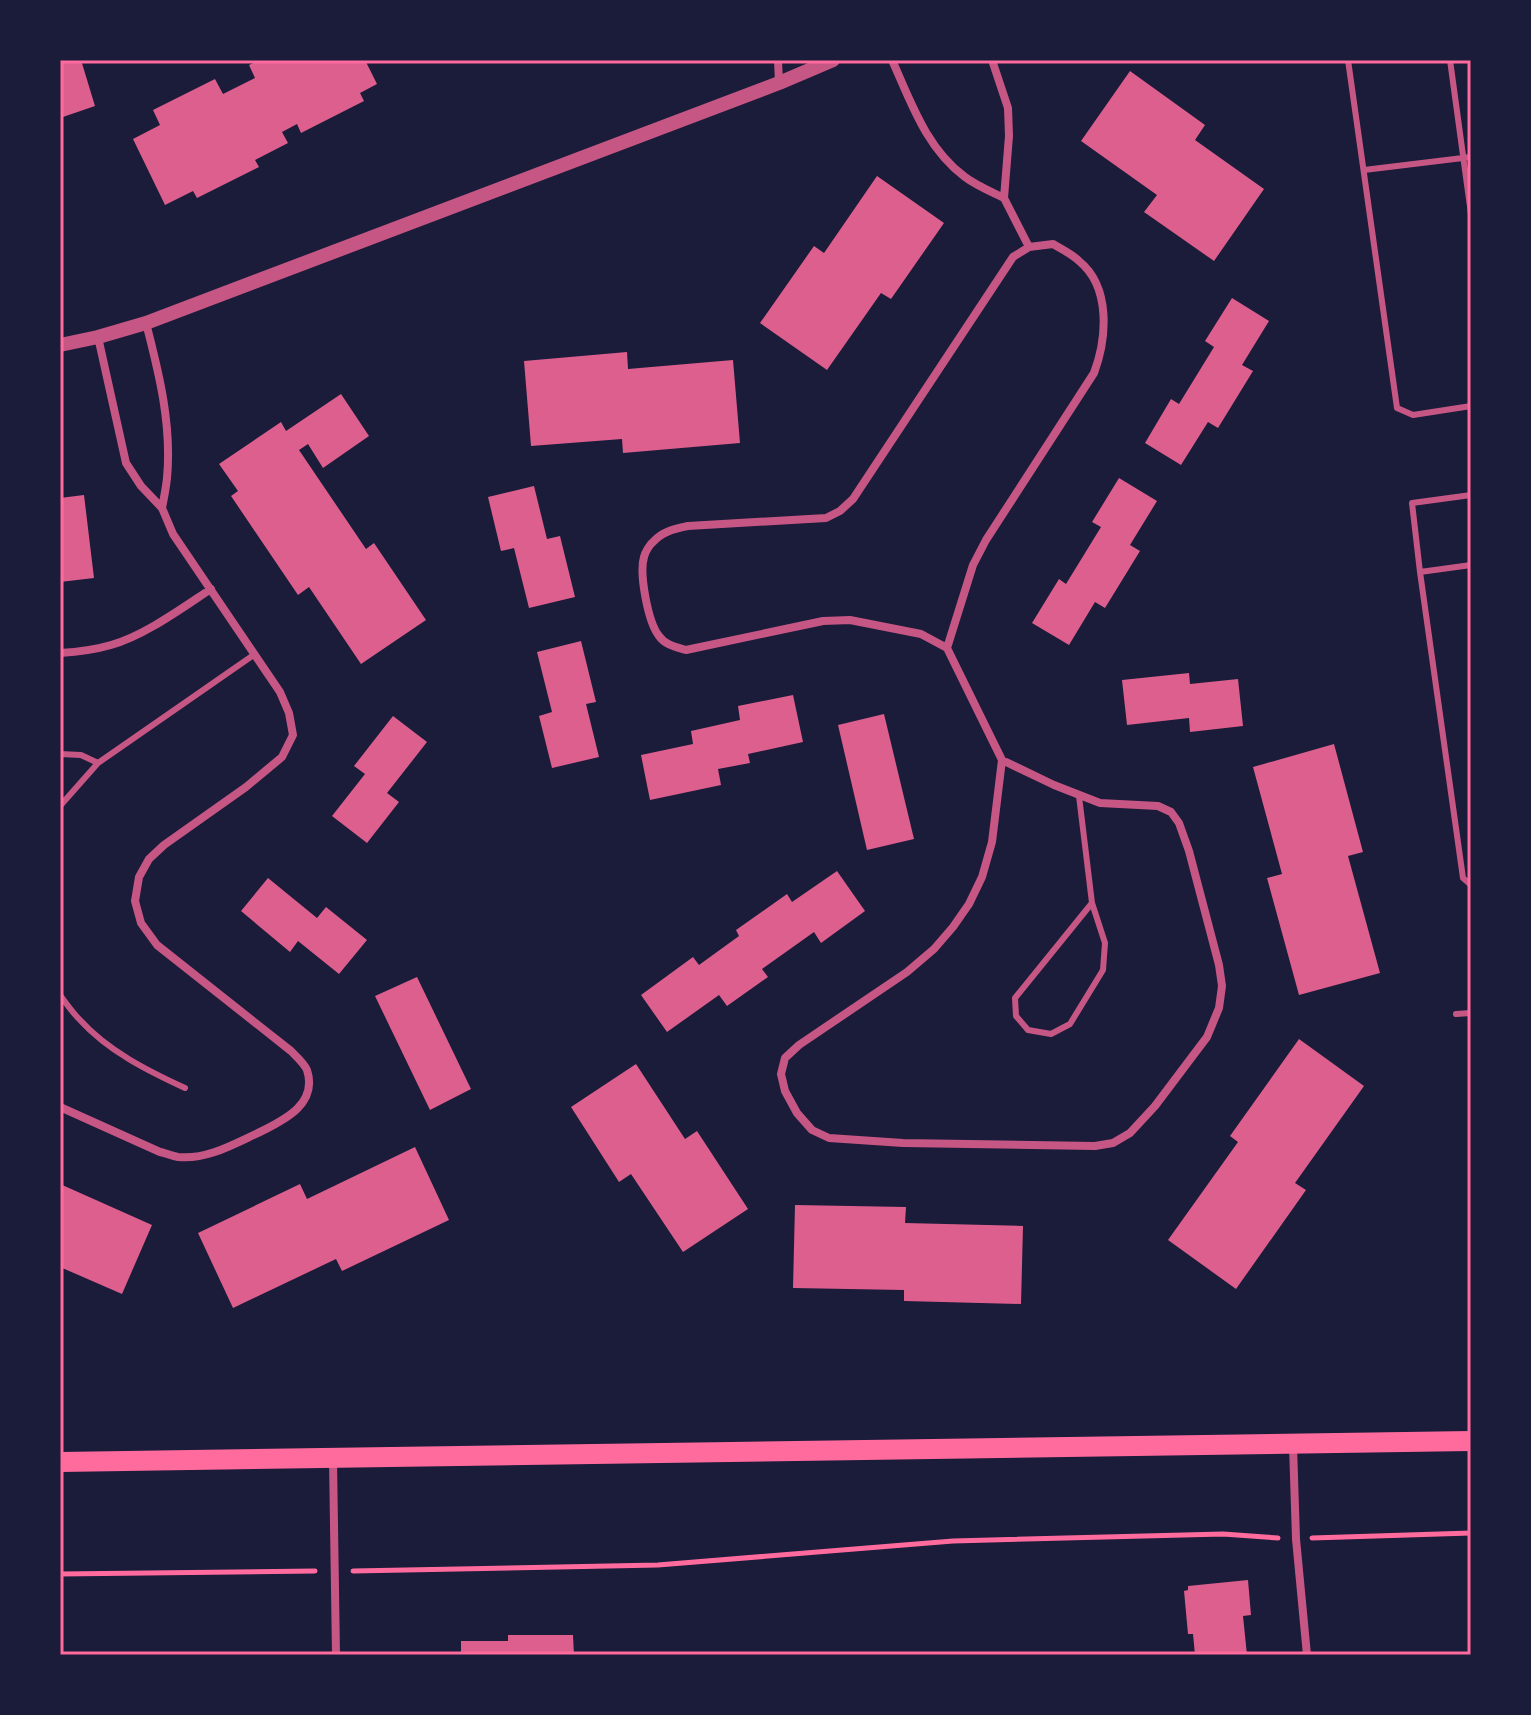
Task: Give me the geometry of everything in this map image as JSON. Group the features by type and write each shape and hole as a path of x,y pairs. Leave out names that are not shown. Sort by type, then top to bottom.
{"main road":[{"path":"60,1462 1471,1441"}],"street":[{"path":"778,60 779,83"},
{"path":"60,345 146,323 833,60"},
{"path":"892,60 922,127 941,155 966,178 1004,198"},
{"path":"992,60 1008,108 1004,198 1029,247"},
{"path":"947,648 973,565 1094,373 1101,354 1103,307 1095,280 1081,261 1053,244 1029,247 1013,257 853,499 840,511 826,518 688,526 667,531 654,540 644,556 642,574 650,618 659,637 672,647 686,650 823,621 850,620 921,634 947,648 1002,760 992,842 982,877 953,927 934,949 907,972 799,1045 785,1058 781,1074 785,1091 797,1113 812,1130 829,1138 903,1143 1095,1146 1113,1143 1130,1133 1155,1106 1207,1037 1219,1008 1222,986 1219,965 1189,851 1179,823 1171,812 1158,806 1100,803 1002,760"},
{"path":"146,323 159,374 168,442 162,508"},
{"path":"60,1107 177,1157 224,1150 289,1117 304,1100 309,1084 306,1067 291,1051 157,945 141,923 135,901 139,877 149,859 282,757 293,735 289,713 280,692 173,534 162,508 141,486 126,463 98,337"},
{"path":"60,653 87,651 114,644 171,615 211,589"},
{"path":"1293,1444 1296,1539 1307,1655"},
{"path":"333,1458 336,1655"}],"lane":[{"path":"1348,60 1397,408 1413,415 1471,406"},
{"path":"1450,60 1468,158 1471,214"},
{"path":"1364,170 1468,158"},
{"path":"1471,495 1412,503 1463,878 1471,885"},
{"path":"1420,572 1471,565"},
{"path":"60,806 98,763 255,653"},
{"path":"60,754 81,755 98,763"},
{"path":"1079,796 1092,903 1105,943 1103,970 1070,1024 1051,1034 1028,1030 1016,1016 1015,998 1092,903"},
{"path":"60,995 80,1021 114,1049 185,1088"},
{"path":"1456,1014 1471,1013"}],"path":[{"path":"60,1574 658,1565 953,1541 1223,1534 1296,1539 1471,1533"}],"building":[{"path":"60,60 81,60 95,106 60,118"},
{"path":"260,60 365,60 377,84 360,93 364,101 301,133 297,124 282,132 288,143 255,160 259,167 197,198 193,191 165,205 133,139 160,125 153,110 215,79 223,94 255,78 249,65"},
{"path":"1130,71 1205,125 1195,140 1264,189 1214,261 1144,212 1157,195 1081,141"},
{"path":"877,176 944,223 891,299 881,293 827,370 760,323 814,246 824,253"},
{"path":"1232,298 1269,321 1242,365 1253,371 1218,428 1208,422 1181,465 1145,443 1171,399 1179,404 1214,347 1205,341"},
{"path":"627,352 628,369 733,360 740,443 623,453 622,439 531,446 524,361"},
{"path":"341,394 369,436 323,468 308,444 299,450 366,549 374,543 426,620 361,664 309,587 298,595 231,496 238,491 219,464 281,422 286,431"},
{"path":"1119,478 1157,501 1130,545 1140,551 1105,608 1095,602 1069,645 1032,623 1059,579 1066,584 1101,527 1092,522"},
{"path":"534,486 547,539 560,536 575,597 529,608 514,548 501,551 488,497"},
{"path":"84,495 94,578 60,582 60,498"},
{"path":"581,641 596,702 586,704 599,757 552,768 539,716 552,712 537,652"},
{"path":"1189,673 1190,684 1238,679 1243,726 1190,732 1189,718 1127,725 1122,680"},
{"path":"793,695 803,742 748,754 750,763 718,769 721,785 650,800 641,755 693,744 691,731 740,720 738,706"},
{"path":"884,714 914,839 867,850 838,725"},
{"path":"393,716 427,742 387,793 399,802 367,843 332,816 365,774 354,766"},
{"path":"1334,744 1363,852 1348,856 1380,973 1299,995 1267,878 1282,874 1253,767"},
{"path":"837,871 865,911 821,943 814,932 762,969 768,977 727,1006 719,995 667,1032 641,995 693,957 699,965 739,936 736,930 787,894 792,902"},
{"path":"268,878 317,918 326,907 367,940 339,974 298,941 290,952 241,911"},
{"path":"417,977 471,1089 430,1110 375,996"},
{"path":"1299,1039 1364,1086 1295,1183 1306,1190 1236,1289 1168,1240 1238,1142 1230,1136"},
{"path":"636,1064 685,1139 697,1131 748,1209 683,1252 631,1174 619,1182 571,1107"},
{"path":"415,1147 449,1220 342,1271 336,1259 233,1308 198,1233 300,1184 307,1199"},
{"path":"60,1184 152,1225 122,1294 60,1267"},
{"path":"795,1205 906,1207 905,1223 1023,1226 1021,1304 904,1301 904,1290 793,1288"},
{"path":"1248,1580 1251,1615 1243,1616 1247,1655 1195,1655 1193,1634 1188,1634 1184,1591 1188,1590 1188,1586"},
{"path":"508,1635 573,1635 574,1655 461,1655 461,1641 508,1641"}]}
